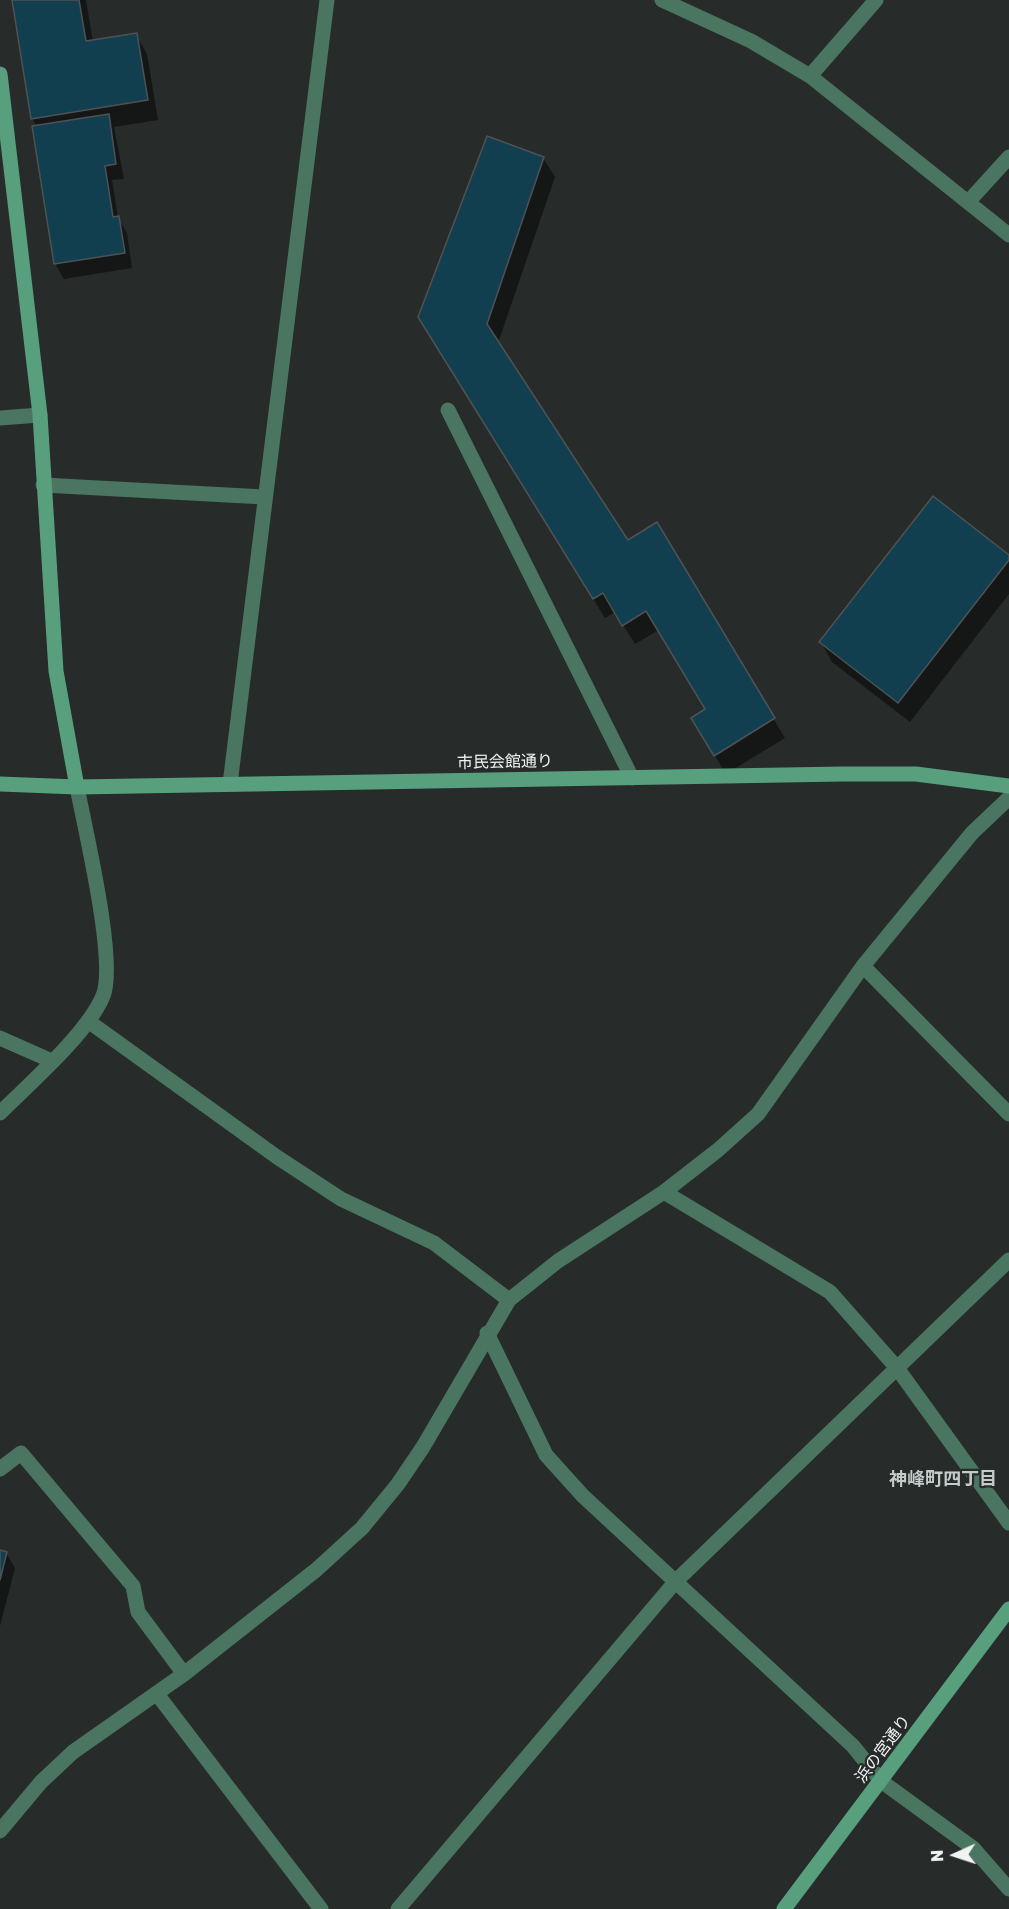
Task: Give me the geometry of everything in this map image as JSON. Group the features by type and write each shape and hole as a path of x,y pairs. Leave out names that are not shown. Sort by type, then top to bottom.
{"street":[{"path":"230,783 327,0"},
{"path":"662,0 751,41 810,76 1009,235"},
{"path":"810,76 876,0"},
{"path":"0,74 40,415 56,671 106,948 104,995 88,1021 0,1113"},
{"path":"969,201 1009,157"},
{"path":"448,410 632,778"},
{"path":"0,418 40,415"},
{"path":"43,485 264,498"},
{"name":"市民会館通り","path":"0,784 77,787 916,774 1009,786"},
{"path":"0,1831 41,1782 73,1752 184,1674 316,1570 362,1528 398,1484 423,1447 487,1333 509,1300 558,1262 664,1192 718,1150 758,1114 863,966 972,833 1009,798"},
{"path":"863,966 1009,1114"},
{"path":"88,1021 277,1157 341,1198 434,1244 509,1300"},
{"path":"0,1038 52,1060"},
{"path":"664,1192 830,1292 897,1368 1009,1523"},
{"path":"398,1909 676,1581 1009,1260"},
{"path":"487,1333 546,1455 583,1496 853,1746 881,1781 973,1848 1009,1889"},
{"path":"0,1469 21,1453 133,1586 138,1612 184,1674"},
{"name":"浜の宮通り","path":"784,1909 1009,1609"},
{"path":"157,1694 321,1909"}],"building":[{"path":"12,0 79,0 86,41 137,33 148,100 31,119"},
{"path":"109,114 116,164 105,166 113,217 119,216 125,253 54,264 32,126"},
{"path":"487,136 544,157 487,324 628,540 657,522 775,718 714,756 691,718 705,709 646,611 622,626 603,593 593,599 418,317"},
{"path":"933,496 1009,555 1009,560 898,703 819,642"},
{"path":"0,1550 7,1552 0,1580"}],"district":[{"name":"神峰町四丁目","path":"943,1479"}]}
